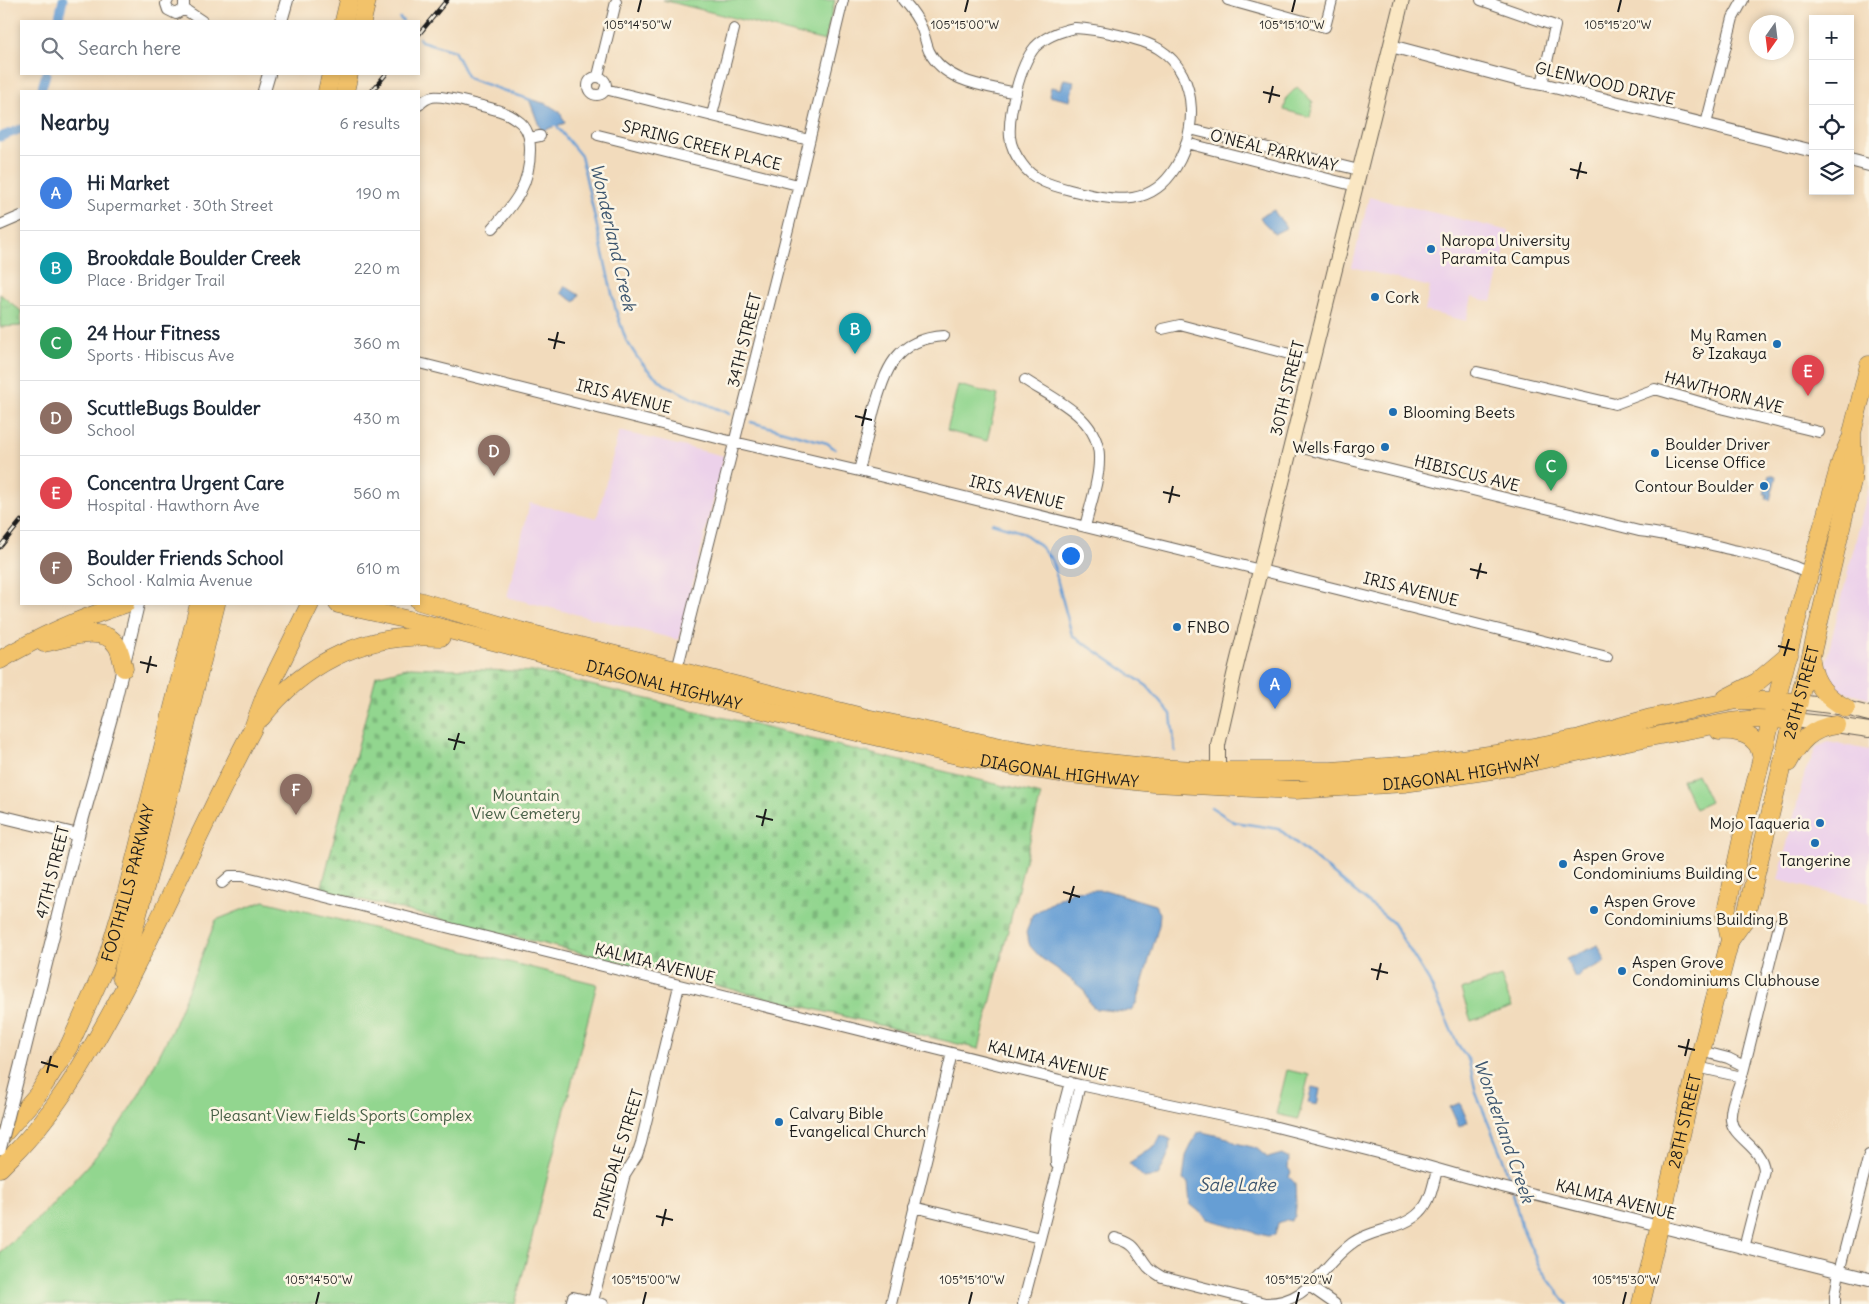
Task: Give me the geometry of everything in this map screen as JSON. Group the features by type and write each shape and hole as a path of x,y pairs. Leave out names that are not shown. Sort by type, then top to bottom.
{"highway":[{"path":"344,20 350,0"},
{"path":"362,20 367,0"},
{"path":"327,90 331,75"},
{"name":"28TH STREET","path":"1730,940 1725,916 1745,824 1810,574 1841,461 1851,439 1869,365"},
{"name":"28TH STREET","path":"1641,1304 1699,1059 1730,940 1745,919 1793,720 1811,656 1852,481 1851,439"},
{"path":"420,595 491,617 513,629"},
{"name":"DIAGONAL HIGHWAY","path":"420,600 675,679"},
{"path":"0,660 76,620 122,605"},
{"name":"FOOTHILLS PARKWAY","path":"103,1027 127,958 189,717 200,632 199,605"},
{"name":"FOOTHILLS PARKWAY","path":"0,1138 38,1094 69,1046 104,969 200,632 215,605"},
{"path":"0,1168 20,1149 57,1105 74,1080 140,959 253,728 266,693 310,605"},
{"name":"DIAGONAL HIGHWAY","path":"342,605 481,639 675,679 963,748 1013,766 1144,782 1218,779 1427,764 1496,754 1580,738 1651,718 1737,700 1799,702"},
{"path":"31,642 44,643 93,633 107,635 118,646 124,668"},
{"path":"253,728 272,704 294,683 346,650 369,642 404,636 419,635 481,639"},
{"path":"1715,704 1757,682 1789,655"},
{"path":"1811,656 1814,676 1821,689 1831,699 1846,708"},
{"name":"DIAGONAL HIGHWAY","path":"1218,779 1295,790 1412,782 1498,769 1623,742 1730,722 1772,719 1793,720"},
{"path":"1779,778 1802,740 1818,729 1836,725"},
{"path":"1661,736 1726,730 1738,732 1756,743 1762,758"}],"main road":[{"name":"30TH STREET","path":"1218,779 1218,745 1259,570 1402,0"},
{"path":"1799,702 1846,708 1869,714"},
{"path":"1793,720 1869,730"}],"street":[{"path":"168,0 167,7 170,12 180,14 184,5 201,20"},
{"path":"281,20 287,0"},
{"name":"34TH STREET","path":"675,679 843,0"},
{"path":"903,0 915,15 931,54 949,73 960,79 1016,93"},
{"path":"1228,0 1245,2 1325,27 1332,0"},
{"path":"1481,0 1555,26 1542,84"},
{"path":"1706,124 1733,18 1743,0"},
{"path":"598,76 616,2"},
{"path":"1075,28 1088,29 1142,42 1159,49 1173,61 1181,72 1191,104 1190,129 1178,164 1170,176 1156,188 1137,197 1120,200 1106,199 1049,184 1033,176 1016,155 1010,138 1010,121 1026,61 1036,47 1050,36 1062,30 1075,28"},
{"path":"712,115 734,29"},
{"name":"GLENWOOD DRIVE","path":"1391,46 1809,150"},
{"path":"264,90 268,75"},
{"path":"598,76 605,82 605,89 602,93 596,95 589,91 587,85 590,79 598,76"},
{"path":"605,89 809,140"},
{"path":"420,104 433,96 491,108 515,118 535,137 525,184 511,208 493,228"},
{"name":"O'NEAL PARKWAY","path":"1190,129 1360,170"},
{"name":"SPRING CREEK PLACE","path":"598,135 798,185"},
{"name":"O'NEAL PARKWAY","path":"1186,143 1356,186"},
{"path":"1854,161 1869,165"},
{"path":"0,225 20,216"},
{"path":"1162,329 1180,325 1312,360"},
{"path":"859,471 882,381 888,367 897,356 916,342 931,336 944,336"},
{"name":"IRIS AVENUE","path":"420,363 1607,657"},
{"name":"HAWTHORN AVE","path":"1477,372 1615,404 1655,388 1724,409 1819,432"},
{"path":"1025,380 1078,414 1093,434 1100,459 1086,527"},
{"name":"HIBISCUS AVE","path":"1290,445 1639,531 1668,535 1759,556 1796,566 1810,574"},
{"name":"47TH STREET","path":"0,1148 78,835 124,668 138,605"},
{"path":"2,818 78,835"},
{"name":"KALMIA AVENUE","path":"222,883 230,876 242,876 678,986 1075,1083 1265,1124 1498,1186 1869,1279"},
{"path":"1744,1248 1764,1170 1760,1156 1733,1127 1730,1120 1780,922"},
{"name":"PINEDALE STREET","path":"598,1303 625,1174 637,1155 641,1143 678,986"},
{"path":"891,1304 952,1053"},
{"path":"1699,1059 1728,1058 1744,1066"},
{"path":"1699,1059 1742,1077"},
{"path":"1023,1304 1057,1172 1075,1083"},
{"path":"1836,1304 1835,1295 1839,1272 1869,1155"},
{"path":"1115,1238 1131,1244 1150,1269 1162,1277 1265,1304 1281,1303 1292,1299 1308,1286 1353,1242 1366,1235 1412,1219 1421,1212 1429,1199 1437,1170"},
{"path":"914,1207 1040,1238"},
{"path":"1308,1286 1335,1304"},
{"path":"572,1300 598,1303"}],"shaded area":[{"name":"Naropa University Paramita Campus","path":"1369,197 1509,231 1492,302 1472,297 1466,321 1425,311 1430,287 1352,267"},
{"path":"619,431 724,456 679,640 507,597 530,503 597,518"},
{"path":"1869,486 1869,698 1832,688 1823,674"},
{"path":"1828,742 1869,750 1869,903 1778,880 1805,772 1817,747"}],"green space":[{"path":"663,0 835,0 825,41"},
{"path":"1297,87 1313,102 1310,117 1284,110 1287,97"},
{"path":"0,294 20,310 20,326 0,327"},
{"path":"958,385 998,395 987,441 947,431"},
{"name":"Mountain View Cemetery","path":"410,667 537,672 1041,795 979,1049 321,890 376,676"},
{"path":"1697,774 1710,802 1695,809 1682,781"},
{"name":"Pleasant View Fields Sports Complex","path":"264,901 597,984 515,1304 0,1304 0,1252 41,1216 106,1145 140,1093 172,1030 216,920"},
{"path":"1501,977 1512,1007 1471,1021 1461,990"},
{"path":"1287,1070 1309,1075 1298,1119 1276,1114"}],"water":[{"path":"1064,79 1074,81 1070,101 1049,96 1051,87 1061,89"},
{"path":"529,99 547,104 560,112 565,123 541,131"},
{"path":"1274,210 1286,228 1274,234 1260,217"},
{"path":"565,286 579,295 575,302 561,293"},
{"path":"1769,475 1776,477 1770,500 1766,499 1767,494 1764,494"},
{"path":"1105,890 1155,905 1160,913 1159,925 1137,1002 1131,1010 1124,1012 1096,1009 1090,1004 1084,990 1041,958 1030,946 1026,933 1032,915 1059,898 1073,891"},
{"path":"1598,945 1606,962 1581,973 1581,975 1575,978 1566,959"},
{"path":"1312,1087 1320,1089 1317,1105 1308,1103"},
{"path":"1460,1103 1468,1122 1459,1127 1450,1107"},
{"name":"Sale Lake","path":"1202,1132 1228,1138 1236,1143 1256,1148 1268,1158 1282,1154 1289,1159 1288,1168 1291,1172 1289,1177 1295,1183 1295,1216 1291,1221 1286,1220 1278,1223 1275,1235 1267,1236 1208,1219 1190,1204 1188,1183 1183,1180 1186,1156 1197,1133"},
{"path":"1161,1135 1170,1139 1169,1153 1158,1176 1144,1178 1129,1163 1156,1145"}],"waterway":[{"path":"58,20 63,0"},
{"name":"Wonderland Creek","path":"420,40 454,51 468,78 531,100"},
{"path":"41,90 46,75"},
{"name":"Wonderland Creek","path":"554,123 581,156 616,311 626,340 648,370 664,384 730,414"},
{"path":"0,137 20,129"},
{"name":"Wonderland Creek","path":"751,422 827,443 835,449"},
{"name":"Wonderland Creek","path":"992,523 1022,532 1037,543 1052,560 1072,635 1147,686 1171,714 1175,751"},
{"name":"Wonderland Creek","path":"1211,807 1234,822 1279,829 1392,922 1429,981 1457,1043 1469,1061 1476,1093 1505,1164 1511,1187"},
{"name":"Wonderland Creek","path":"1513,1192 1521,1225 1540,1268 1567,1304"}],"railway":[{"path":"420,33 447,0"},
{"path":"373,90 385,75"},
{"path":"0,547 20,522"}],"place":[{"name":"Naropa University Paramita Campus","path":"1431,249"},
{"name":"Cork","path":"1375,297"},
{"name":"My Ramen & Izakaya","path":"1777,344"},
{"name":"Brookdale Boulder Creek","path":"855,354"},
{"name":"Concentra Urgent Care","path":"1808,396"},
{"name":"Blooming Beets","path":"1393,412"},
{"name":"Wells Fargo","path":"1385,447"},
{"name":"Boulder Driver License Office","path":"1655,453"},
{"name":"ScuttleBugs Boulder","path":"494,476"},
{"name":"Contour Boulder","path":"1764,486"},
{"name":"24 Hour Fitness","path":"1551,491"},
{"name":"FNBO","path":"1177,627"},
{"name":"Hi Market","path":"1275,709"},
{"name":"Boulder Friends School","path":"296,815"},
{"name":"Mojo Taqueria","path":"1820,823"},
{"name":"Tangerine","path":"1815,843"},
{"name":"Aspen Grove Condominiums Building C","path":"1563,864"},
{"name":"Aspen Grove Condominiums Building B","path":"1594,910"},
{"name":"Aspen Grove Condominiums Clubhouse","path":"1622,971"},
{"name":"Calvary Bible Evangelical Church","path":"779,1122"}]}
